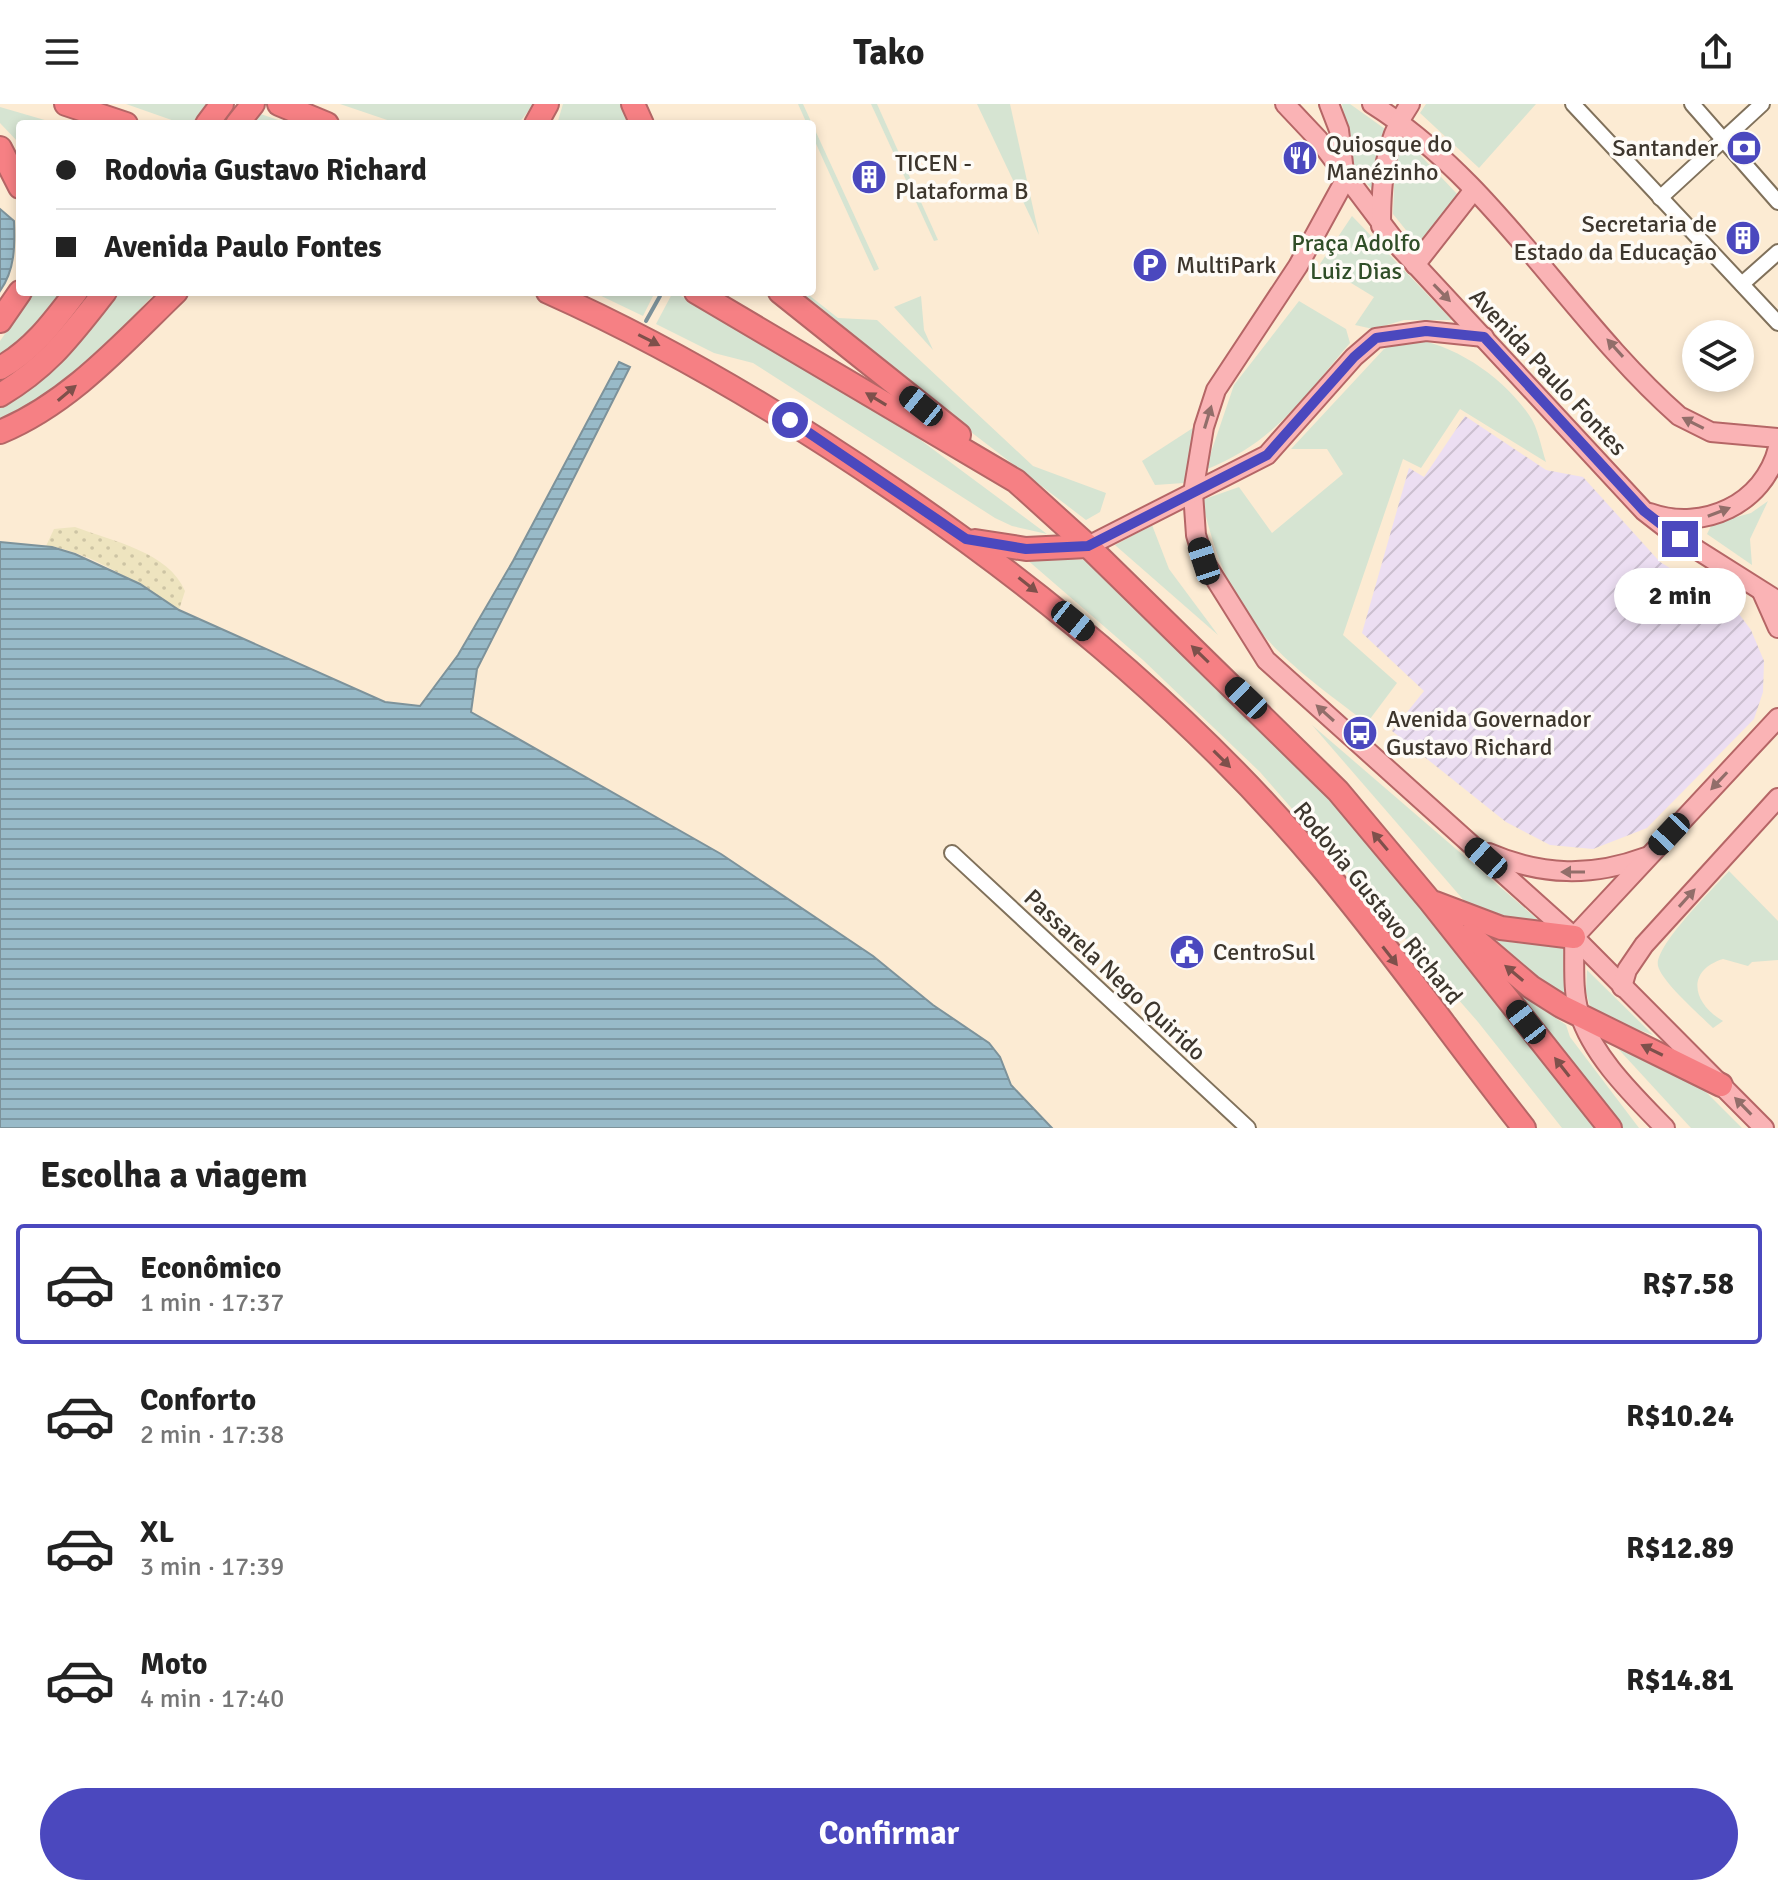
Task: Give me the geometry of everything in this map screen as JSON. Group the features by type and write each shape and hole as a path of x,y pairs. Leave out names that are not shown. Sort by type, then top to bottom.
{"highway":[{"path":"66,104 114,120"},
{"path":"240,120 253,104"},
{"path":"279,104 317,120"},
{"path":"0,148 16,179"},
{"path":"0,321 17,296"},
{"path":"0,368 16,359 45,331 73,296"},
{"path":"0,395 33,375 57,352 102,296"},
{"path":"0,432 25,422 59,400 172,296"},
{"path":"547,296 588,310"},
{"name":"Rodovia Gustavo Richard","path":"557,296 710,372 816,437 966,539 1118,658 1236,773 1320,865 1524,1128"},
{"name":"Rodovia Gustavo Richard","path":"703,296 1016,481 1088,546 1310,762 1430,901 1610,1128"},
{"path":"785,296 1016,481"},
{"path":"966,539 1026,549 1088,546"},
{"path":"1430,901 1501,928 1574,937"},
{"path":"1430,901 1531,987 1580,1015 1721,1085"}],"main road":[{"name":"Avenida Paulo Fontes","path":"1285,104 1318,139 1345,180 1415,265 1644,511 1680,539 1778,601"},
{"path":"1329,104 1339,130 1345,180 1298,266 1216,390 1204,427 1193,493 1196,535 1204,561 1266,660 1574,937 1764,1128"},
{"path":"1372,104 1398,121 1473,191 1679,416 1711,432 1778,438"},
{"path":"1381,226 1385,163 1398,121 1410,104"},
{"path":"1415,265 1473,191"},
{"path":"1088,546 1267,455 1348,363 1376,338 1416,331 1484,337"},
{"path":"1644,511 1682,520 1722,513 1754,491 1770,470 1778,448"},
{"path":"1761,589 1778,628"},
{"path":"1665,1128 1632,1094 1599,1049 1580,1015 1574,937 1776,716"},
{"path":"1622,987 1627,970 1644,945 1778,798"},
{"path":"1467,840 1513,863 1565,873 1608,869 1649,856"}],"street":[{"path":"1573,104 1778,323"},
{"path":"1692,104 1778,202"},
{"path":"1660,198 1762,104"},
{"path":"1742,284 1778,252"},
{"name":"Passarela Nego Quirido","path":"952,853 1248,1128"}],"shaded area":[{"path":"1465,416 1546,470 1583,477 1660,562 1733,606 1751,630 1764,661 1763,692 1754,719 1647,828 1593,849 1550,845 1506,822 1392,731 1424,691 1362,633 1409,468 1424,477"}],"green space":[{"path":"126,104 231,104 278,120 172,120"},
{"path":"340,104 534,104 521,120 387,120"},
{"path":"563,104 620,104 628,120 558,120"},
{"path":"798,104 803,104 810,120 805,120"},
{"path":"871,104 877,104 938,240 934,241"},
{"path":"977,104 1010,104 1039,235"},
{"path":"1342,104 1350,104 1385,129 1372,189 1355,171"},
{"path":"1426,104 1536,104 1479,168 1420,113"},
{"path":"0,107 44,120 16,120 16,140 0,123"},
{"path":"816,132 879,269 874,271 816,144"},
{"path":"1404,138 1459,196 1418,245 1393,214 1395,163"},
{"name":"Praça Adolfo Luiz Dias","path":"1352,216 1452,320 1404,320 1373,329 1355,325 1374,297 1320,264"},
{"path":"31,296 152,296 84,367 42,400 0,419 0,341"},
{"path":"601,296 653,296 643,316"},
{"path":"671,296 681,296 748,331 907,430 1047,534 1012,526 995,518 753,363 714,353 656,324"},
{"path":"801,296 810,296 838,318 877,320 1033,466 1106,493 1100,512 1086,520 865,351"},
{"path":"921,296 924,330 933,350 894,307"},
{"path":"1299,301 1346,329 1350,343 1302,400 1269,432 1251,446 1205,470 1234,385"},
{"path":"1407,338 1425,341 1459,355 1476,364 1506,388 1532,420 1546,462 1460,409 1421,468 1403,459 1343,635 1397,683 1367,723 1305,676 1259,630 1226,576 1202,500 1239,487 1272,533 1343,474 1327,449 1291,449 1384,349"},
{"path":"1196,426 1184,483 1155,485 1142,461"},
{"path":"1768,501 1750,539 1752,565 1707,534 1712,524 1751,513"},
{"path":"1152,525 1169,569 1218,635 1115,545"},
{"path":"1025,558 1084,560 1193,658 1302,769 1405,884 1594,1128 1562,1128 1478,1022 1260,772 1143,660"},
{"path":"1312,725 1543,924 1516,923 1467,904"},
{"path":"1729,871 1778,921 1778,960 1752,962 1748,966 1723,959 1703,971 1698,979 1700,997 1705,1006 1723,1021 1713,1028 1674,989 1658,966 1665,945"},
{"path":"1496,940 1524,944 1557,940 1565,948 1568,997 1549,987"},
{"path":"1587,970 1653,1035 1592,1013 1586,992"},
{"path":"1506,984 1566,1025 1570,1037 1639,1128 1622,1128"},
{"path":"1611,1041 1694,1080 1742,1128 1691,1128"}],"sand":[{"path":"75,527 138,550 166,567 185,591 179,610 97,562 46,546 54,529"}],"water":[{"path":"0,209 14,221 14,240 11,266 0,291"},
{"path":"619,362 630,367 477,669 471,712 721,854 873,956 933,1005 989,1043 1000,1057 1011,1085 1052,1128 0,1128 0,542 52,547 75,554 140,584 179,610 385,702 420,706 458,655 513,561"}],"waterway":[{"path":"646,321 660,296"}],"place":[{"name":"Santander","path":"1744,148"},
{"name":"Quiosque do Manézinho","path":"1300,158"},
{"name":"TICEN - Plataforma B","path":"869,177"},
{"name":"Secretaria de Estado da Educação","path":"1743,238"},
{"name":"MultiPark","path":"1150,265"},
{"name":"Avenida Governador Gustavo Richard","path":"1360,733"},
{"name":"CentroSul","path":"1187,952"}],"route":[{"path":"790,420 966,539 1026,549 1088,546 1267,455 1354,357 1376,338 1406,331 1484,337 1644,511 1680,539"}]}
